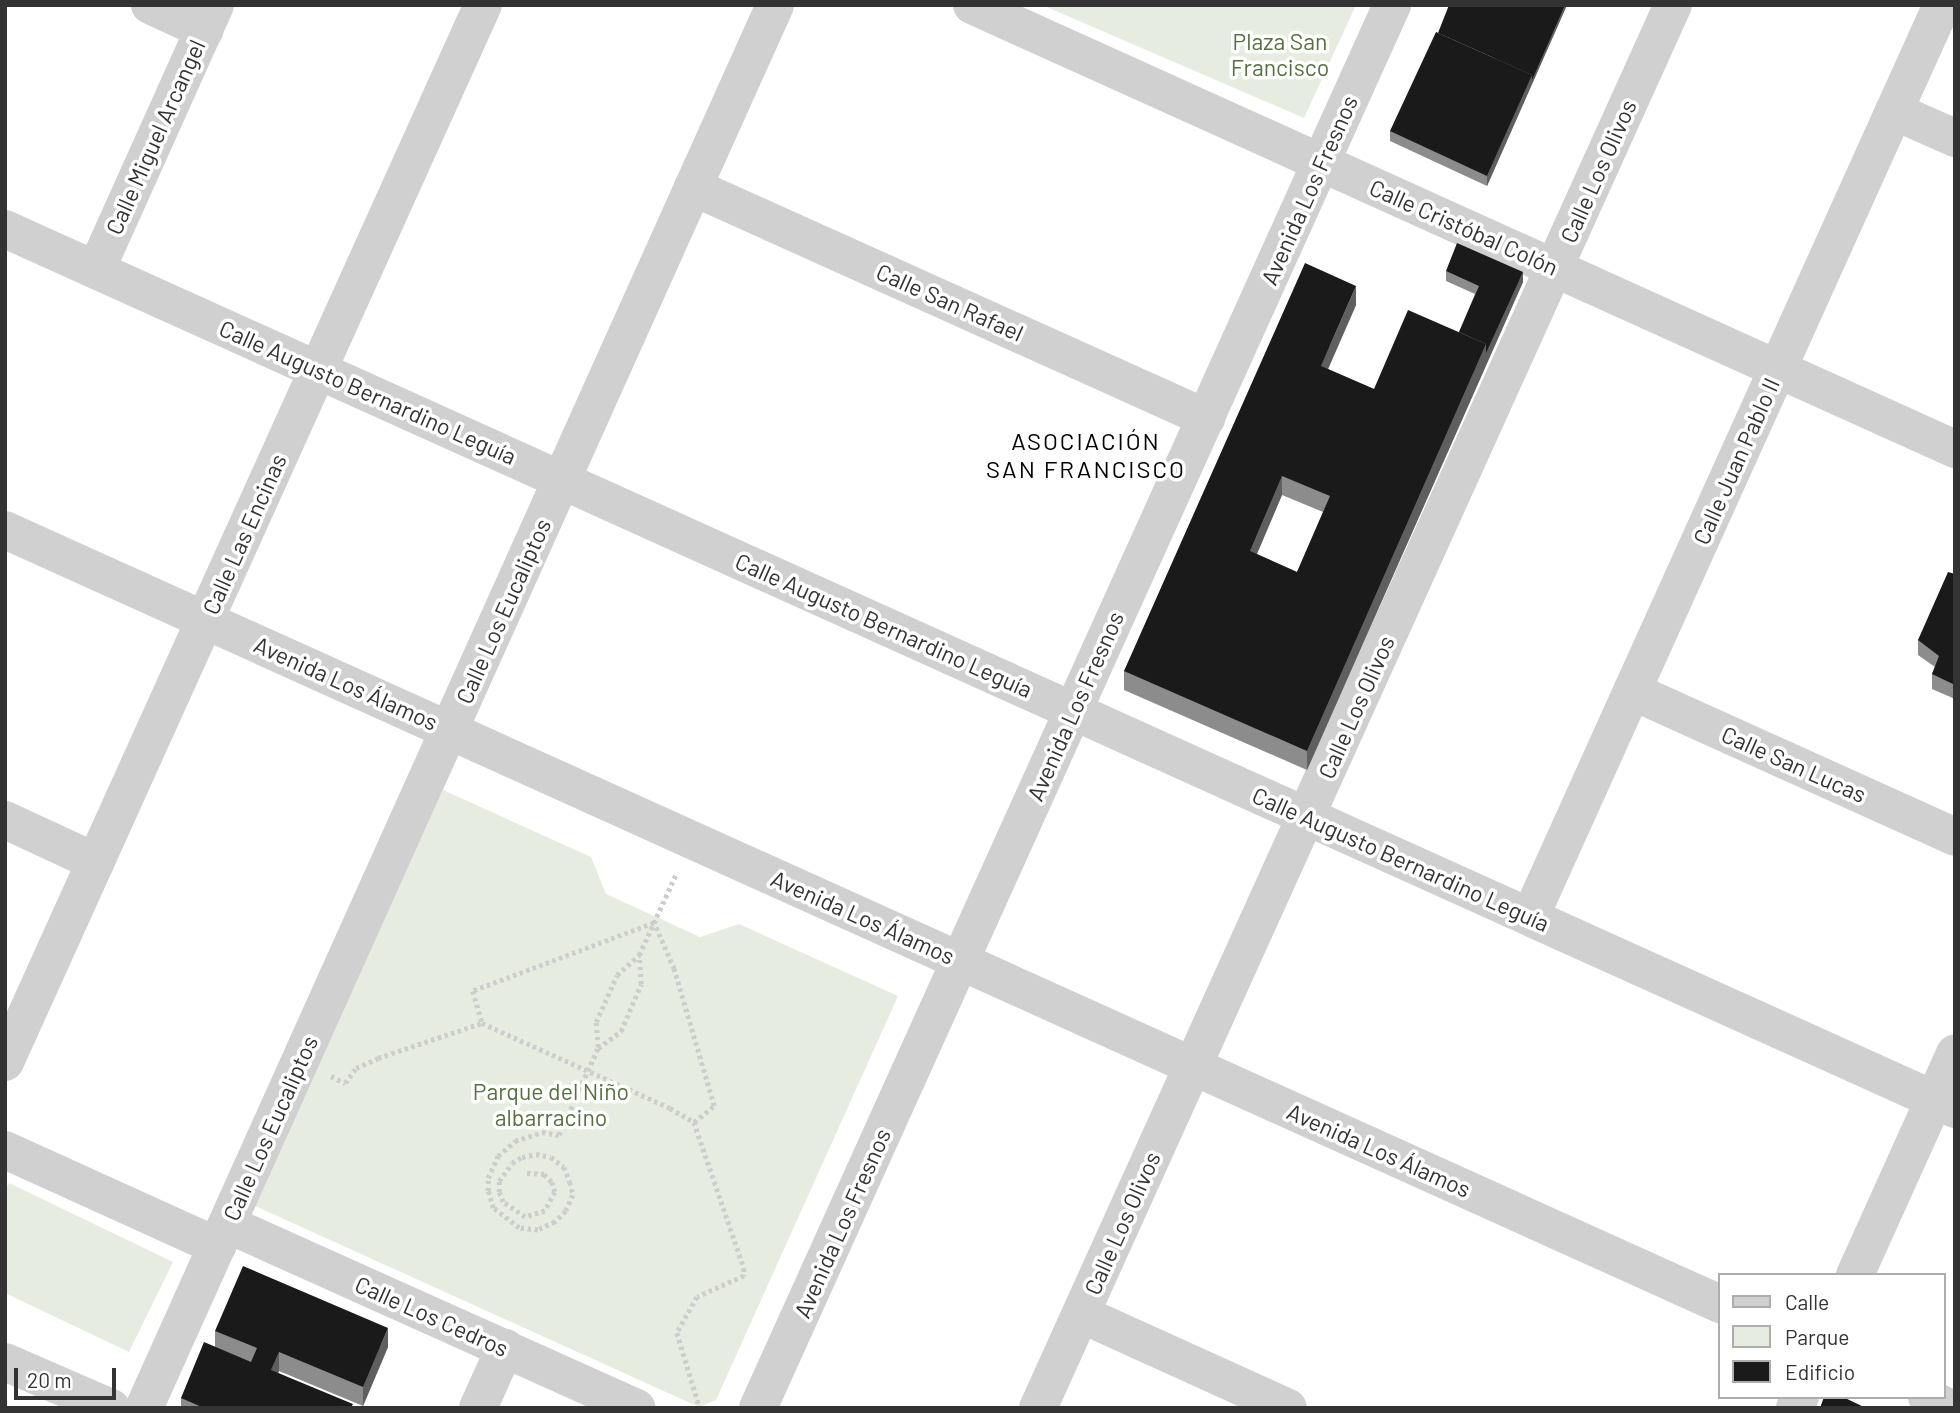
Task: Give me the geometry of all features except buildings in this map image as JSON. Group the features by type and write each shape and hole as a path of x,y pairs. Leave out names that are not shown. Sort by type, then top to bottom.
{"street":[{"path":"150,5 210,17"},
{"name":"Calle Las Encinas","path":"5,1062 483,5"},
{"name":"Calle Los Eucaliptos","path":"144,1408 775,5"},
{"name":"Calle Cristóbal Colón","path":"972,5 1955,449"},
{"name":"Avenida Los Fresnos","path":"758,1408 1392,5"},
{"name":"Calle Los Olivos","path":"1038,1408 1672,5"},
{"name":"Calle Juan Pablo II","path":"1530,917 1942,5"},
{"name":"Calle Miguel Arcangel","path":"96,270 210,17"},
{"path":"1894,111 1955,138"},
{"name":"Calle San Rafael","path":"694,187 1206,418"},
{"name":"Calle Augusto Bernardino Leguía","path":"5,229 1944,1104"},
{"name":"Avenida Los Álamos","path":"5,530 1718,1303"},
{"name":"Calle San Lucas","path":"1632,691 1955,837"},
{"path":"5,820 96,862"},
{"path":"1856,1273 1944,1104 1955,1054"},
{"name":"Calle Los Cedros","path":"5,1150 505,1348 637,1408"},
{"path":"1081,1314 1288,1408"},
{"path":"478,1408 505,1348"},
{"path":"5,1362 111,1408"},
{"path":"1931,1399 1950,1408"}],"path":[{"path":"527,1172 544,1174 552,1182 555,1192 545,1211 524,1217 503,1202 499,1192 504,1171 522,1157 536,1154 551,1157 565,1167 573,1195 566,1211 555,1222 538,1230 519,1228 493,1208 488,1191 488,1178 498,1156 515,1141 542,1132 559,1135 598,1048 596,1022 617,975 639,955 691,840"},
{"path":"482,1023 473,991 654,923"},
{"path":"654,923 674,969 714,1106 694,1122"},
{"path":"598,1048 621,1031 641,984 639,955"},
{"path":"300,1062 345,1083 356,1068 378,1058 482,1023 670,1108 694,1122 731,1223 744,1268 744,1276 697,1297 677,1333 699,1408"}],"green space":[{"name":"Plaza San Francisco","path":"1042,5 1356,5 1304,118"},
{"name":"Parque del Niño albarracino","path":"443,790 591,857 606,894 700,937 739,924 898,996 716,1400 699,1407 255,1206"},
{"path":"9,1183 173,1262 129,1352 5,1293 5,1190"}],"district":[{"name":"ASOCIACIÓN SAN FRANCISCO","path":"1086,455"}]}
